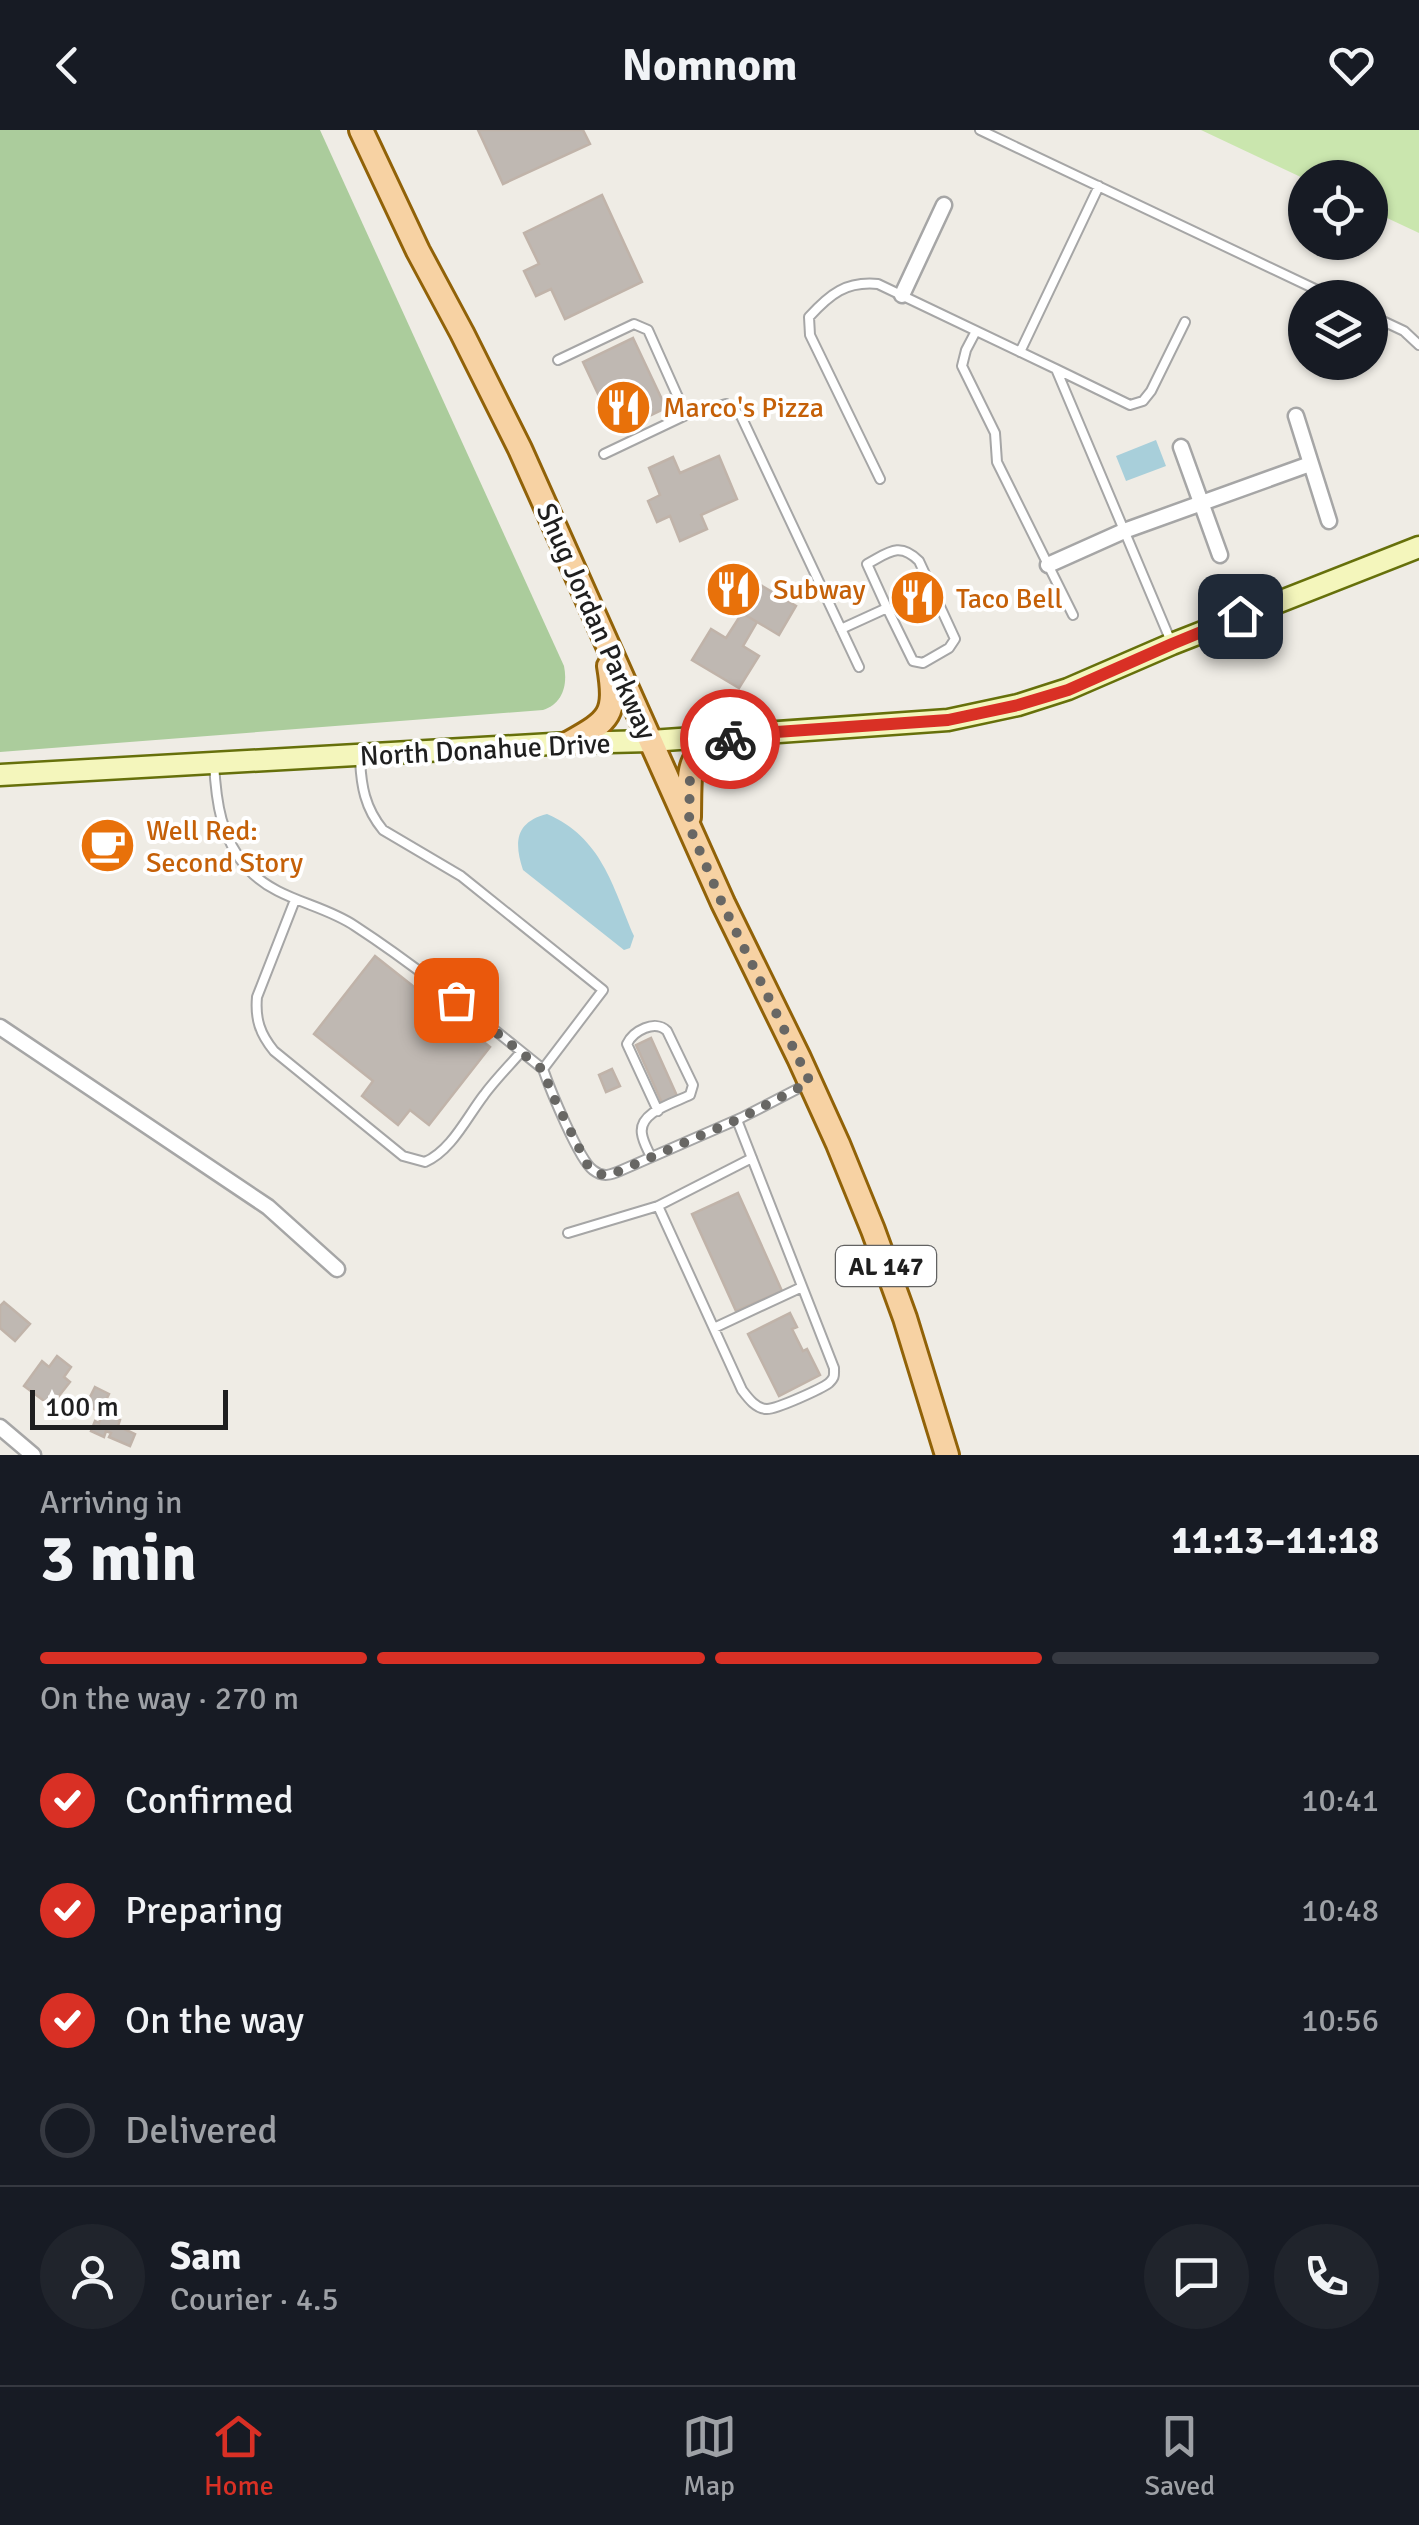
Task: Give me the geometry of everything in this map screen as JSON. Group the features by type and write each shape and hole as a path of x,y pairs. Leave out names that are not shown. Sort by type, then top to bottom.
{"main road":[{"name":"Shug Jordan Parkway","path":"361,130 520,449 722,903 810,1082 873,1230 947,1455"},
{"path":"569,743 605,721 612,686 606,643"},
{"path":"689,826 694,761 711,745 747,734"}],"street":[{"path":"902,295 944,204"},
{"path":"1296,416 1329,521"},
{"path":"1181,447 1220,555"},
{"path":"1048,565 1124,531 1310,464"},
{"name":"North Donahue Drive","path":"0,774 652,741 948,720 1068,690 1172,644 1419,548"},
{"path":"0,1027 268,1207 337,1269"},
{"path":"0,1428 33,1455"}],"lane":[{"path":"980,130 1296,280"},
{"path":"1020,352 1099,186"},
{"path":"880,479 810,335 809,317 840,289 860,282 878,284 1130,405 1143,401 1151,391 1186,322"},
{"path":"1388,323 1419,345"},
{"path":"558,360 634,324 648,330 686,415"},
{"path":"976,331 962,366 995,433 997,462 1073,615"},
{"path":"1056,370 1172,644"},
{"path":"604,454 686,415 726,404 741,416 859,667"},
{"path":"896,550 909,551 919,561 954,639 949,648 924,663 912,661 887,608 867,564 896,550"},
{"path":"841,629 887,608"},
{"path":"360,756 361,786 374,819 383,830 460,876 603,990 543,1070"},
{"path":"214,763 222,827 248,868 264,883 295,900 330,911 353,924 543,1070 588,1166 596,1173 608,1176 651,1158 810,1082"},
{"path":"295,900 256,997 263,1038 403,1156 425,1162 434,1158 522,1052"},
{"path":"651,1158 642,1126 651,1114 658,1111 690,1095 693,1085 667,1031 654,1024 633,1035 627,1044 658,1111"},
{"path":"658,1206 742,1390 758,1406 771,1409 828,1384 834,1368 737,1120"},
{"path":"568,1234 658,1206 752,1158"},
{"path":"714,1328 802,1287"}],"green space":[{"path":"0,130 320,130 564,666 564,687 555,703 543,710 0,752"},
{"path":"1201,130 1419,130 1419,233 1388,218 1388,160 1288,160 1288,171"}],"water":[{"path":"1156,440 1166,466 1126,481 1116,456"},
{"path":"547,814 581,836 603,865 634,936 630,948 624,950 523,870 518,843 523,828"}],"building":[{"path":"478,130 583,130 590,144 503,184"},
{"path":"602,195 642,282 565,319 551,289 536,296 524,271 539,264 524,233"},
{"path":"633,338 666,408 616,432 583,362"},
{"path":"719,456 737,499 701,515 707,529 680,541 670,516 657,522 648,501 660,495 649,468 673,457 680,473"},
{"path":"737,571 796,606 779,635 720,600"},
{"path":"742,613 757,622 743,646 759,656 739,688 692,660 711,629 726,638"},
{"path":"375,956 490,1047 429,1125 410,1110 398,1125 362,1096 373,1081 314,1034"},
{"path":"651,1038 677,1096 662,1103 636,1045"},
{"path":"612,1069 620,1086 606,1092 599,1075"},
{"path":"738,1193 782,1291 736,1311 692,1214"},
{"path":"4,1302 30,1324 15,1341 0,1328 0,1306"},
{"path":"790,1313 797,1327 792,1329 820,1375 779,1396 748,1334"},
{"path":"57,1356 71,1367 64,1377 70,1382 51,1406 24,1386 42,1361 49,1367"},
{"path":"95,1387 109,1394 100,1412 86,1405"},
{"path":"102,1415 120,1420 118,1426 135,1434 130,1446 109,1437 111,1433 106,1431 104,1437 91,1431"}],"way so far":[{"path":"456,1000 543,1070 588,1166 608,1176 741,1118 810,1082 722,903 689,826 694,761 711,745 730,739"}],"place":[{"name":"Marco's Pizza","path":"624,407"},
{"name":"Subway","path":"734,589"},
{"name":"Taco Bell","path":"917,598"},
{"name":"Well Red: Second Story","path":"107,846"}],"route":[{"path":"730,739 747,734 948,720 1018,705 1068,690 1240,616"}]}
